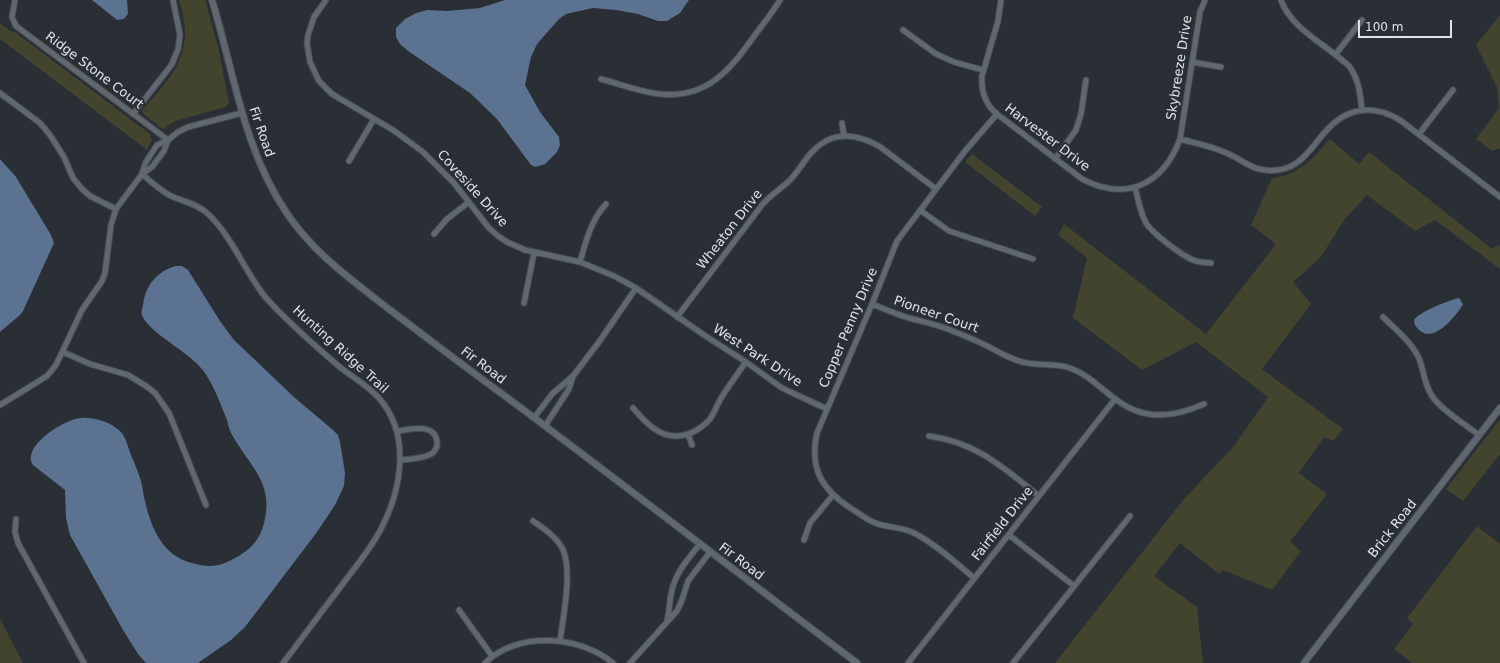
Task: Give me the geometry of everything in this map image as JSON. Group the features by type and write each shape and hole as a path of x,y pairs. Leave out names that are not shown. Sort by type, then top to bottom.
{"street":[{"name":"Ridge Stone Court","path":"15,0 12,17 16,26 168,140"},
{"path":"133,114 172,64 178,48 180,35 173,0"},
{"name":"Fir Road","path":"212,0 242,113 255,151 272,190 295,224 319,253 337,269 857,663"},
{"name":"Coveside Drive","path":"326,0 314,17 308,35 308,52 314,72 332,94 393,130 423,152 454,183 489,228 498,236 516,247 534,253 561,257 580,262 614,276 636,288 677,317"},
{"path":"601,79 660,94 682,94 693,91 715,81 731,67 780,0"},
{"name":"Harvester Drive","path":"1001,0 998,21 983,70 982,84 986,102 997,114 1082,179 1094,185 1117,189 1135,187 1150,180 1166,167 1171,160 1180,139"},
{"name":"Skybreeze Drive","path":"1180,139 1200,12 1204,0"},
{"path":"1281,0 1293,21 1336,54 1349,66 1356,78 1362,110"},
{"path":"1336,54 1362,20"},
{"path":"902,30 936,54 954,62 983,70"},
{"path":"1192,62 1221,67"},
{"path":"1055,159 1076,130 1081,114 1086,80"},
{"path":"1419,134 1453,90"},
{"path":"0,93 40,123 64,156 73,178 82,190 90,196 116,209"},
{"path":"1180,139 1227,153 1254,168 1277,170 1290,166 1303,159 1333,124 1348,114 1362,110 1377,110 1392,115 1419,134 1500,197"},
{"path":"0,405 47,376 56,365 85,306 105,274 111,225 116,209 142,174 146,162 157,145 188,127 242,113"},
{"name":"Copper Penny Drive","path":"833,495 821,480 815,462 814,452 816,438 872,304 896,241 965,150 997,114"},
{"path":"349,161 374,119"},
{"path":"842,123 844,136 860,138 879,146 936,189"},
{"name":"Wheaton Drive","path":"677,317 768,198 790,180 814,150 832,138 844,136"},
{"path":"142,174 152,167 164,151 168,140"},
{"name":"Hunting Ridge Trail","path":"142,174 171,196 198,206 210,216 227,236 251,277 266,298 327,356 372,392 388,411 397,432 400,460 397,487 388,513 376,537 283,663"},
{"path":"1135,187 1144,219 1151,230 1185,256 1200,262 1211,262"},
{"path":"434,234 447,219 469,202"},
{"path":"580,262 596,216 606,204"},
{"path":"920,210 949,231 1033,259"},
{"path":"524,303 534,253"},
{"path":"534,418 552,394 573,376 599,342 636,288"},
{"name":"Pioneer Court","path":"872,304 900,315 953,331 1018,361 1029,364 1061,365 1070,368 1085,376 1115,399 1136,410 1160,415 1186,412 1204,404"},
{"name":"West Park Drive","path":"677,317 791,393 827,409"},
{"path":"1383,317 1415,351 1420,361 1426,386 1432,397 1479,436"},
{"path":"63,352 90,364 128,375 155,393 169,413 206,505"},
{"path":"633,408 643,421 658,432 676,437 688,434 700,429 710,418 722,396 746,362"},
{"path":"545,426 569,389 573,376"},
{"name":"Fairfield Drive","path":"908,663 1115,399"},
{"name":"Brick Road","path":"1304,663 1500,408"},
{"path":"397,432 427,429 434,433 437,440 435,450 431,454 427,456 400,460"},
{"path":"688,434 692,445"},
{"path":"929,436 957,442 983,453 1039,496"},
{"path":"804,540 810,523 833,495 839,501 873,522 899,528 916,534 974,578"},
{"path":"1013,663 1130,516"},
{"path":"16,519 18,543 84,663"},
{"path":"533,521 557,540 566,558 567,576 560,642"},
{"path":"1009,535 1074,586"},
{"path":"667,622 670,608 670,596 676,578 700,544"},
{"path":"630,663 677,611 688,581 710,552"},
{"path":"459,610 492,656"},
{"path":"485,663 492,656 509,648 531,642 560,642 593,651 612,663"}],"green space":[{"path":"179,0 205,0 218,47 229,103 226,107 175,121 164,129 142,111 168,79 180,58 185,37 185,26"},
{"path":"1500,15 1500,148 1492,151 1476,139 1499,108 1497,87 1476,45"},
{"path":"0,23 10,31 16,33 150,134 152,140 147,150 0,39"},
{"path":"1330,139 1359,164 1369,152 1492,249 1500,245 1500,269 1435,220 1415,231 1367,195 1344,220 1321,257 1293,282 1311,304 1262,369 1343,429 1333,441 1324,437 1299,473 1327,494 1290,542 1301,551 1272,590 1223,570 1219,574 1180,543 1154,576 1197,607 1203,663 1055,663 1184,499 1234,446 1268,397 1196,342 1142,370 1073,318 1087,258 1058,235 1064,224 1206,334 1276,244 1251,225 1272,178 1298,170 1305,165"},
{"path":"972,154 1042,207 1035,216 965,162"},
{"path":"1500,419 1500,454 1463,501 1446,489"},
{"path":"1477,526 1500,544 1500,663 1412,663 1394,649 1413,624 1407,618"},
{"path":"0,619 23,663 0,663"}],"water":[{"path":"92,0 127,0 128,14 124,19 117,20"},
{"path":"505,0 689,0 680,13 667,21 658,21 638,14 616,10 593,8 566,14 559,19 537,44 531,57 525,85 540,112 559,137 560,145 557,152 545,164 535,167 531,165 497,119 470,93 408,51 400,44 396,37 396,28 405,19 416,13 427,10 447,11 480,8"},
{"path":"0,159 16,177 51,235 54,243 23,311 0,332"},
{"path":"182,266 188,270 220,321 234,340 295,398 338,435 345,473 344,486 335,505 317,532 245,627 231,640 198,663 146,663 138,654 123,630 70,535 66,518 65,490 33,465 31,458 33,450 39,442 46,435 65,423 81,418 91,418 102,421 112,425 124,436 141,481 144,499 155,531 160,540 173,554 192,563 204,566 214,566 229,561 240,555 254,544 260,535 264,523 266,496 263,485 231,433 217,396 205,373 191,358 153,329 142,315 144,298 153,280 169,268"},
{"path":"1459,298 1463,304 1446,326 1440,330 1428,334 1422,332 1416,327 1414,320 1422,313 1448,301"}]}
